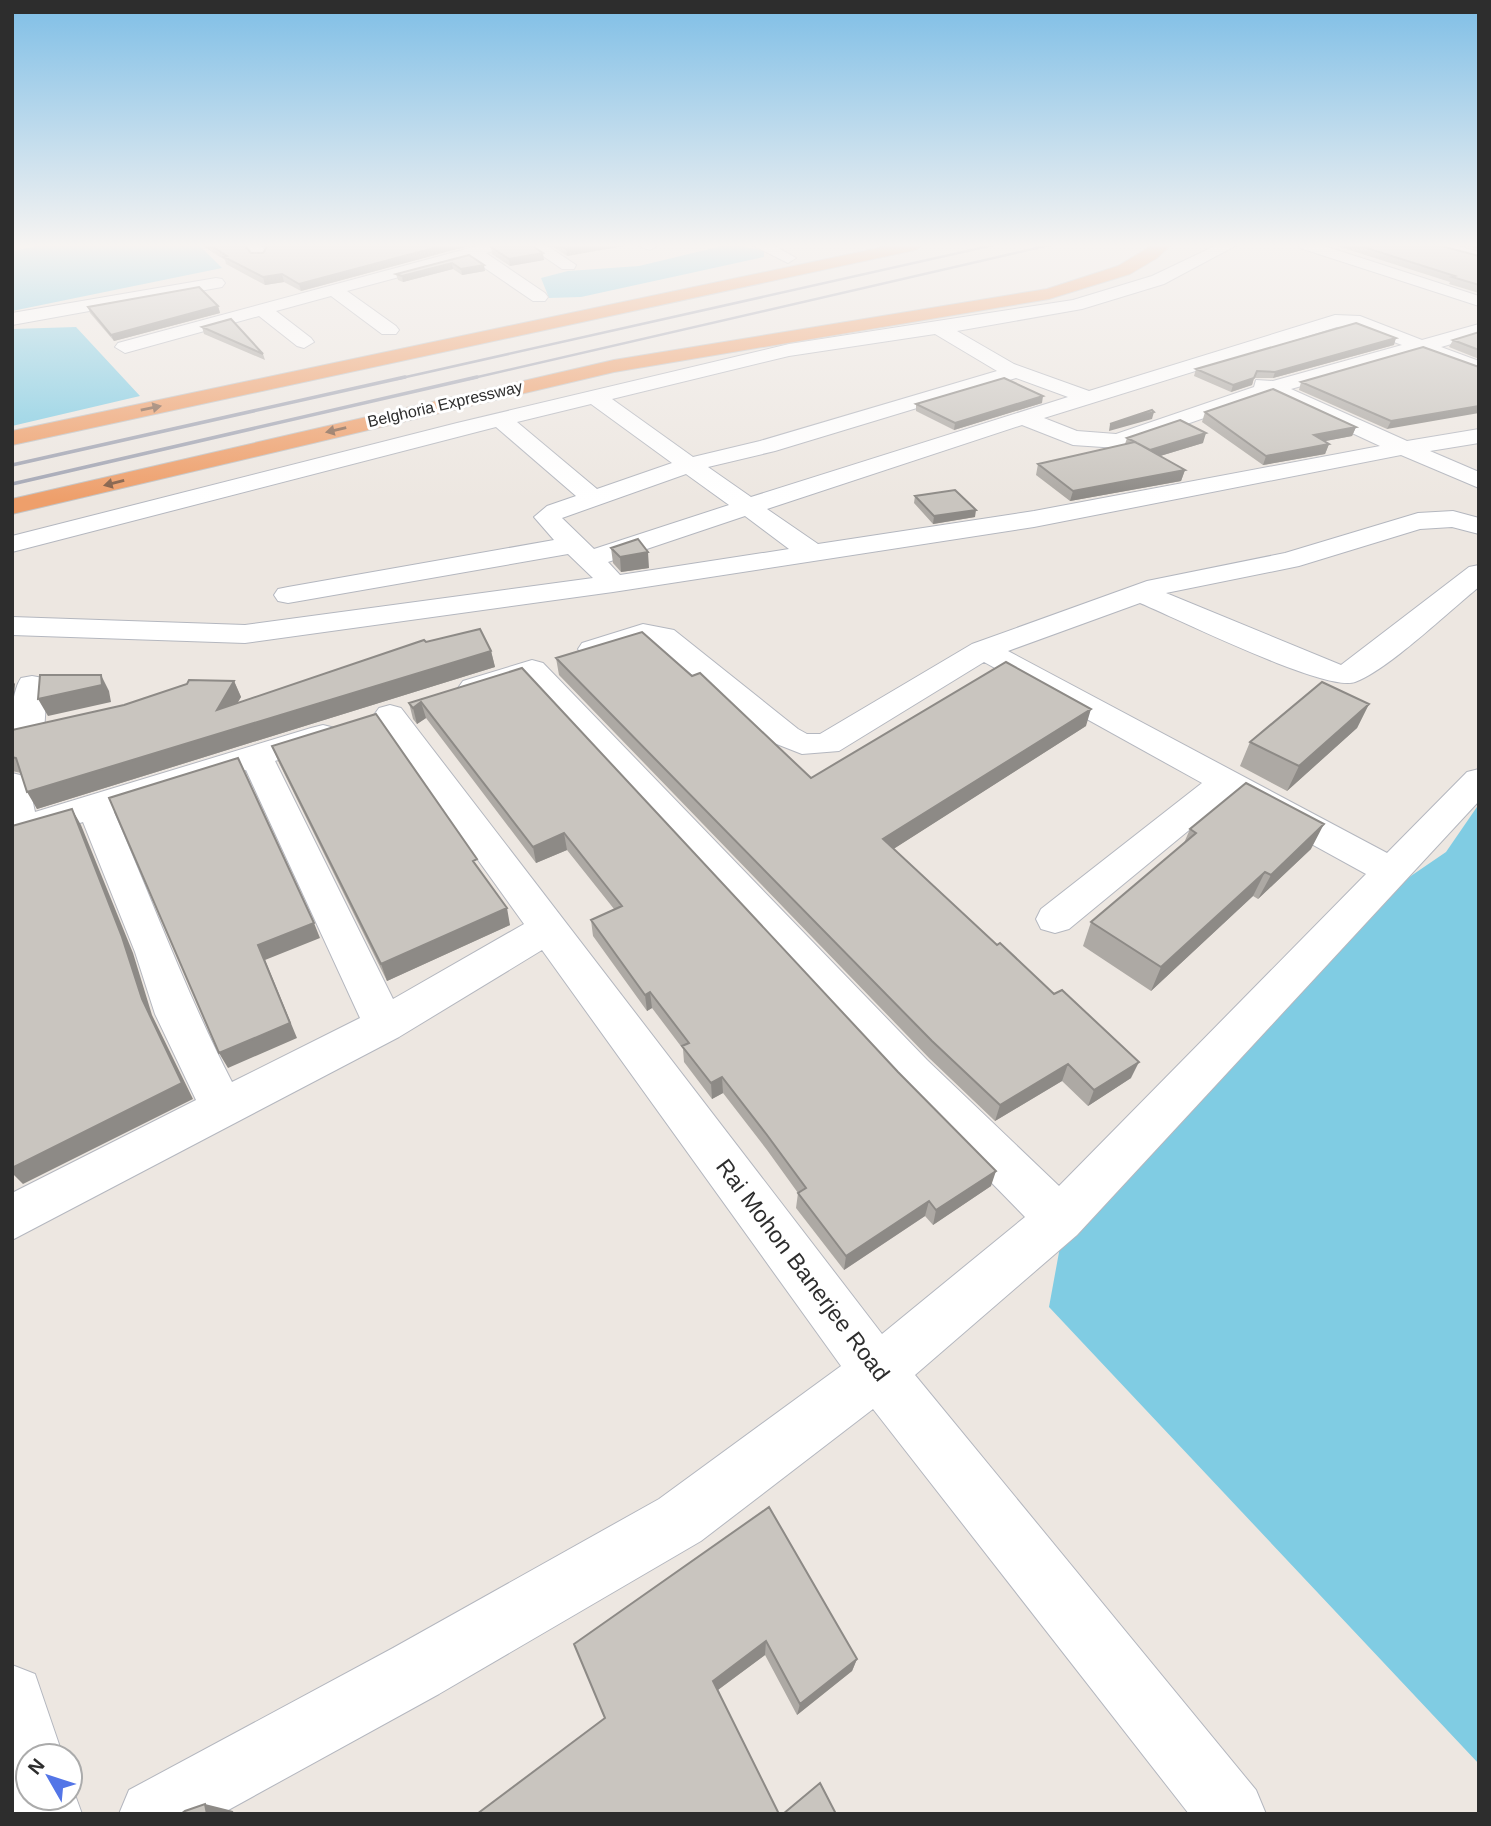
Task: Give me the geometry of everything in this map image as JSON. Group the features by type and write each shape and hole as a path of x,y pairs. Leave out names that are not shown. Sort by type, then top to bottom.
{"highway":[{"path":"12,438 516,330"},
{"name":"Belghoria Expressway","path":"12,508 614,366 830,330"}],"street":[{"path":"125,346 136,330"},
{"path":"289,330 304,342"},
{"path":"12,544 789,350 915,330"},
{"path":"942,330 1016,372 1090,398"},
{"path":"288,595 581,552 748,506 1312,330"},
{"path":"1381,330 1479,368"},
{"path":"1026,419 1073,438 1118,441 1271,388 1478,330"},
{"path":"1210,360 1471,478"},
{"path":"1016,372 767,446 692,464 592,496 547,517 650,627 671,641 786,736 814,745 827,744 983,650 1141,593 1290,560 1418,521 1452,519 1479,526"},
{"path":"596,398 692,464 811,552"},
{"path":"501,420 592,496"},
{"path":"12,626 245,634 616,588 811,552 1034,519 1414,452 1479,436"},
{"path":"1141,593 1325,671 1346,675 1373,658 1479,573"},
{"path":"12,784 17,830 396,713 650,627"},
{"path":"983,650 1392,872"},
{"path":"552,662 902,1063 1060,1219"},
{"path":"31,732 32,685"},
{"name":"Rai Mohon Banerjee Road","path":"396,713 549,927 878,1372 1232,1814"},
{"path":"256,756 384,1025"},
{"path":"153,1814 416,1671 680,1520 878,1372 1060,1219 1479,780"},
{"path":"1055,919 1226,782"},
{"path":"94,806 155,952 176,1014 223,1110"},
{"path":"12,1218 384,1025 549,927"},
{"path":"12,1697 26,1742"}],"water":[{"path":"12,330 79,330 140,396 12,426"},
{"path":"1479,804 1479,1764 1049,1307 1070,1192 1301,951 1446,852"}],"building":[{"path":"107,330 129,330 111,335"},
{"path":"209,330 241,330 263,354"},
{"path":"1331,330 1375,330 1396,338 1275,372 1257,371 1254,378 1233,385 1196,369"},
{"path":"1479,332 1479,350 1453,340"},
{"path":"1423,347 1479,367 1479,406 1391,421 1301,382"},
{"path":"1004,378 1043,396 955,423 916,404"},
{"path":"1273,389 1356,427 1314,435 1329,444 1266,456 1205,412"},
{"path":"1152,410 1154,412 1110,424"},
{"path":"1180,420 1206,433 1150,450 1127,438"},
{"path":"1135,442 1185,470 1073,491 1038,464"},
{"path":"955,490 976,510 934,516 915,496"},
{"path":"638,539 648,552 620,557 611,548"},
{"path":"480,629 491,651 27,792 16,758 12,757 12,730 124,705 187,684 189,680 234,681 217,710 424,640 426,642"},
{"path":"642,632 692,676 700,673 811,778 1006,662 1091,709 883,839 997,945 1000,943 1054,994 1062,990 1139,1062 1094,1090 1068,1064 1000,1105 932,1041 556,658"},
{"path":"522,668 898,1072 996,1171 936,1210 929,1201 846,1256 798,1193 806,1188 767,1135 722,1077 711,1083 682,1046 689,1043 650,992 645,995 591,920 622,906 564,833 533,847 421,702 413,708 409,703"},
{"path":"40,675 101,675 102,685 38,699"},
{"path":"1322,682 1369,704 1299,766 1250,742"},
{"path":"376,714 477,859 473,861 507,908 381,964 272,746"},
{"path":"238,758 314,923 258,945 290,1023 219,1053 109,798"},
{"path":"1246,783 1324,824 1271,875 1265,872 1161,967 1091,922 1196,833 1190,829"},
{"path":"72,809 122,937 142,999 182,1083 12,1168 12,826"},
{"path":"769,1507 857,1659 800,1704 766,1641 713,1681 779,1814 477,1814 605,1718 574,1644"},
{"path":"820,1783 836,1814 783,1814"},
{"path":"205,1804 207,1814 181,1814 185,1811"}],"railway":[{"path":"397,379 614,330"},
{"path":"469,379 681,330"},
{"path":"12,465 405,377"},
{"path":"12,484 477,377"}]}
